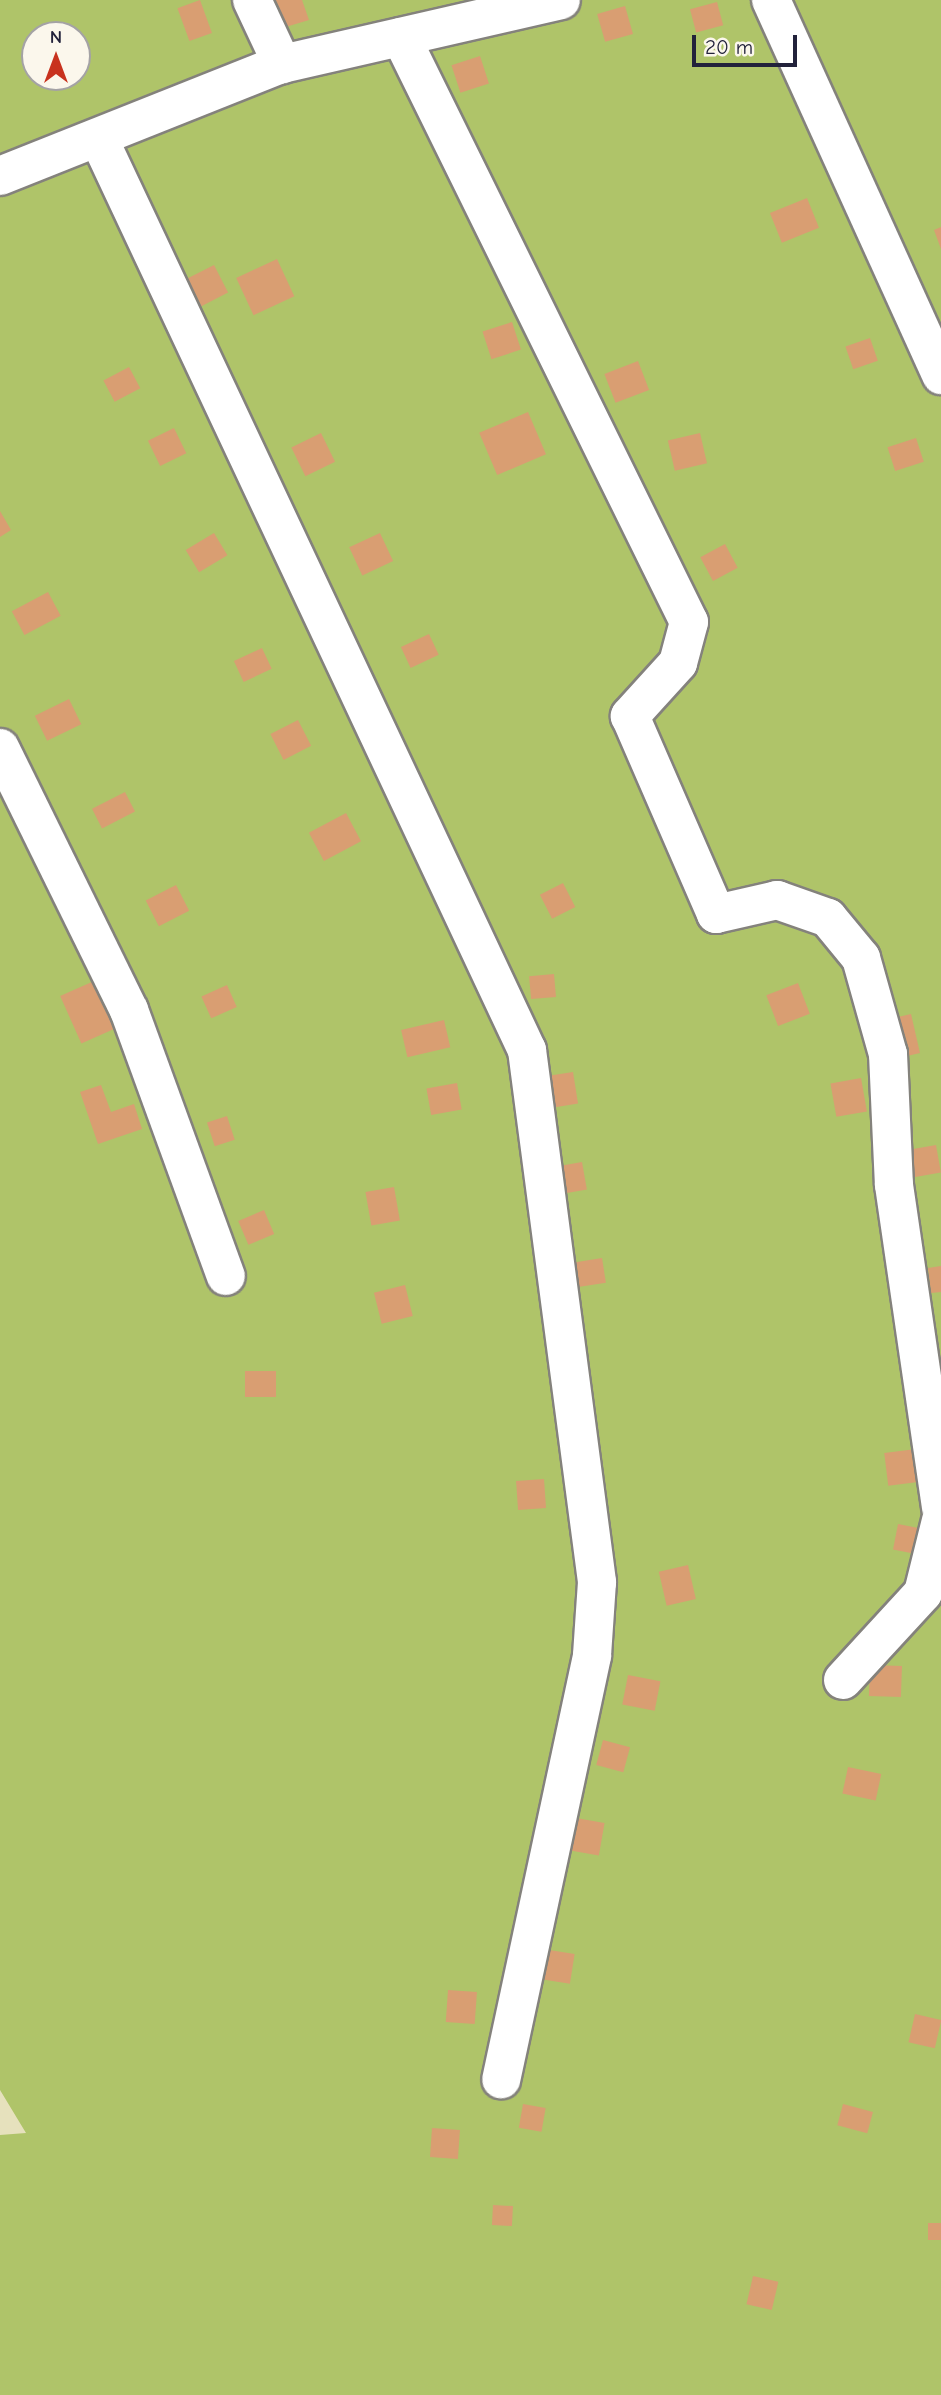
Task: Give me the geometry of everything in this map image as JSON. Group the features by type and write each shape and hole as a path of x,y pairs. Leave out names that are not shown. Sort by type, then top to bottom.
{"street":[{"path":"252,0 282,64"},
{"path":"0,176 99,139 282,64 561,0"},
{"path":"771,0 941,375"},
{"path":"401,37 689,622 678,663 630,716 716,914 777,900 828,918 861,958 888,1054 894,1185 941,1508"},
{"path":"99,139 527,1050 597,1582 592,1656 501,2079"},
{"path":"0,748 129,1010 226,1276"},
{"path":"843,1681 923,1593 941,1520"}],"green space":[{"path":"0,0 941,0 941,2395 0,2395 0,2135 26,2133 0,2090"}],"building":[{"path":"200,0 212,33 189,41 177,8"},
{"path":"270,0 302,0 309,20 279,29"},
{"path":"717,2 723,25 696,32 690,9"},
{"path":"625,6 633,34 605,42 597,14"},
{"path":"480,56 489,84 460,93 451,65"},
{"path":"807,198 819,228 782,243 770,213"},
{"path":"941,227 941,249 934,230"},
{"path":"277,259 294,296 254,315 236,278"},
{"path":"214,265 228,293 201,306 187,279"},
{"path":"512,322 521,350 491,359 483,332"},
{"path":"870,338 878,361 853,369 845,346"},
{"path":"638,361 649,390 616,403 604,374"},
{"path":"129,367 140,388 115,402 103,381"},
{"path":"528,412 546,454 497,475 479,433"},
{"path":"174,428 186,453 160,466 148,441"},
{"path":"321,433 335,462 305,476 291,447"},
{"path":"700,433 707,463 675,471 668,440"},
{"path":"916,438 924,462 895,471 887,447"},
{"path":"0,511 11,530 0,537"},
{"path":"214,533 227,555 199,572 186,550"},
{"path":"380,533 393,561 362,575 349,547"},
{"path":"725,544 738,568 713,581 700,557"},
{"path":"48,592 61,616 24,635 12,611"},
{"path":"429,634 439,655 411,668 401,647"},
{"path":"262,648 272,669 244,682 234,661"},
{"path":"69,699 81,724 47,741 35,716"},
{"path":"298,720 311,746 284,760 270,734"},
{"path":"125,792 135,812 102,828 92,809"},
{"path":"346,813 361,841 324,861 309,833"},
{"path":"563,883 575,907 552,919 540,895"},
{"path":"176,885 189,911 159,926 146,900"},
{"path":"554,974 556,997 531,999 529,976"},
{"path":"94,981 115,1029 81,1044 60,996"},
{"path":"798,983 810,1014 778,1026 766,995"},
{"path":"227,985 237,1007 211,1018 201,996"},
{"path":"911,1014 920,1053 899,1058 890,1019"},
{"path":"444,1020 450,1047 407,1057 401,1030"},
{"path":"573,1072 578,1104 555,1107 550,1076"},
{"path":"861,1078 867,1111 836,1117 830,1083"},
{"path":"457,1083 462,1110 431,1115 426,1088"},
{"path":"101,1085 111,1112 134,1104 142,1129 98,1144 80,1092"},
{"path":"227,1116 235,1140 215,1146 207,1122"},
{"path":"936,1145 941,1173 912,1178 907,1150"},
{"path":"582,1162 587,1190 564,1194 559,1166"},
{"path":"394,1187 400,1220 371,1226 365,1192"},
{"path":"264,1210 274,1234 248,1245 238,1221"},
{"path":"602,1258 606,1283 573,1288 569,1263"},
{"path":"941,1266 941,1292 931,1293 928,1268"},
{"path":"405,1285 413,1316 382,1324 374,1293"},
{"path":"245,1371 276,1371 276,1397 245,1397"},
{"path":"916,1449 920,1482 888,1486 884,1453"},
{"path":"544,1479 546,1508 518,1510 516,1481"},
{"path":"898,1524 928,1530 923,1555 893,1550"},
{"path":"688,1565 696,1599 667,1606 659,1572"},
{"path":"870,1665 902,1666 901,1697 869,1696"},
{"path":"628,1675 660,1681 655,1711 622,1704"},
{"path":"603,1740 630,1747 623,1772 596,1765"},
{"path":"848,1767 881,1774 876,1800 842,1793"},
{"path":"576,1818 605,1823 599,1856 570,1850"},
{"path":"543,1949 575,1954 570,1984 538,1979"},
{"path":"448,1990 477,1992 475,2024 446,2022"},
{"path":"915,2014 941,2020 935,2048 908,2042"},
{"path":"523,2104 546,2108 541,2132 519,2128"},
{"path":"843,2104 873,2112 867,2133 837,2125"},
{"path":"432,2128 460,2130 458,2159 430,2157"},
{"path":"493,2205 513,2206 512,2226 492,2225"},
{"path":"928,2223 941,2223 941,2240 928,2240"},
{"path":"753,2276 778,2282 772,2310 746,2304"}]}
